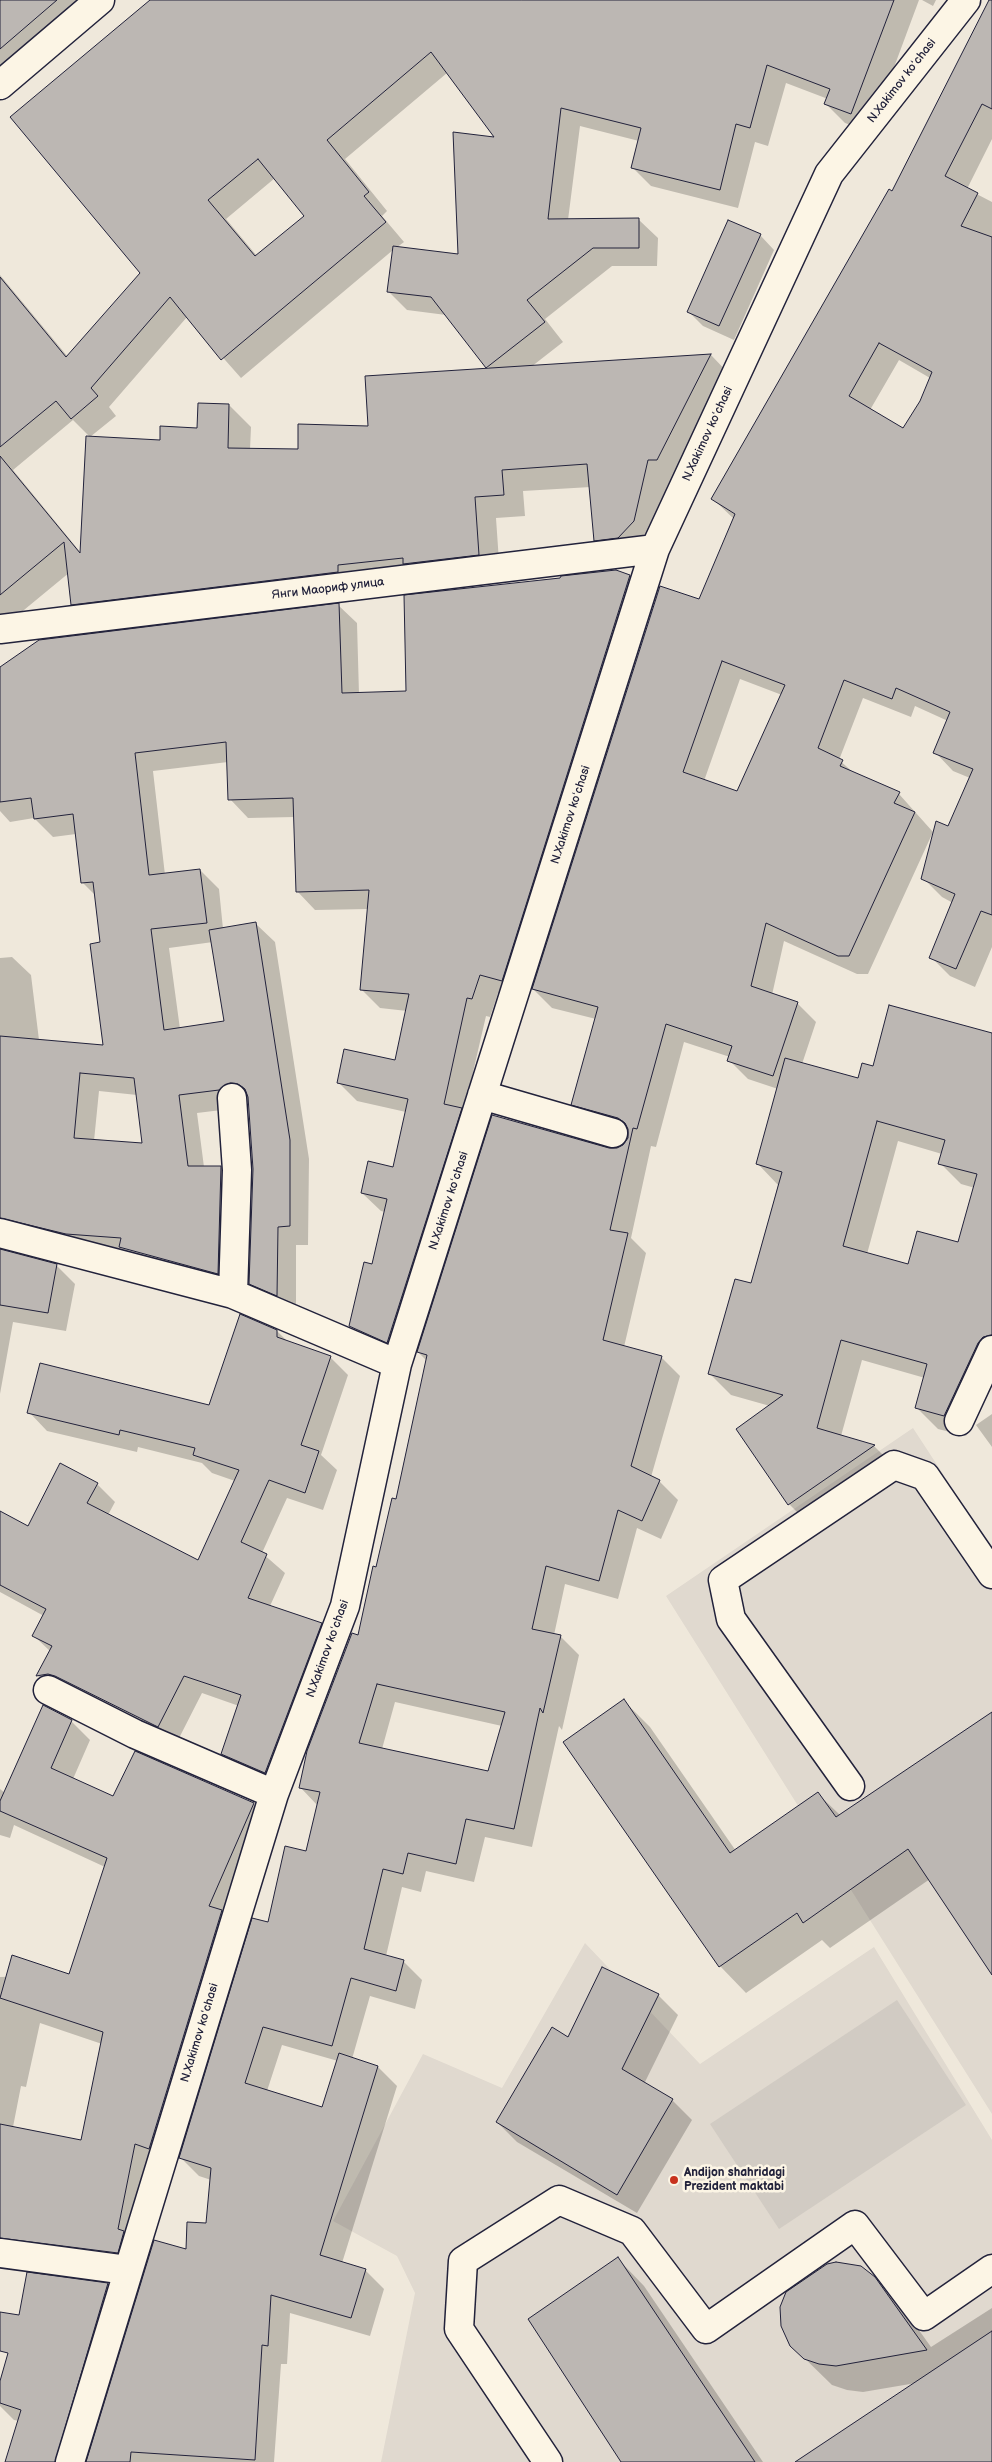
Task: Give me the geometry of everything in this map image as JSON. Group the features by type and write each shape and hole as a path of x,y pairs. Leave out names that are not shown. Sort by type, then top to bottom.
{"street":[{"path":"0,85 100,0"},
{"name":"N.Xakimov koʻchasi","path":"70,2462 274,1794 345,1606 397,1364 655,549 829,174 966,0"},
{"name":"Янги Маориф улица","path":"0,629 655,549"},
{"path":"482,1095 613,1133"},
{"path":"232,1098 237,1170 233,1294"},
{"path":"0,1232 233,1294 397,1364"},
{"path":"959,1421 992,1350"},
{"path":"850,1786 731,1619 723,1580 894,1465 925,1476 992,1574"},
{"path":"48,1690 135,1734 274,1794"},
{"path":"548,2462 460,2328 460,2319 463,2261 559,2200 632,2231 706,2329 855,2225 924,2316 992,2269"},
{"path":"0,2253 128,2270"}],"shaded area":[{"path":"913,1428 992,1549 992,2114 666,1596"},
{"name":"Andijon shahridagi Prezident maktabi","path":"585,1943 700,2064 874,1947 992,2140 992,2462 381,2462 415,2293 397,2256 333,2221 423,2054 502,2088"},
{"path":"897,2000 966,2105 779,2229 710,2124"}],"building":[{"path":"0,0 57,0 0,49"},
{"path":"150,0 894,0 851,114 824,104 830,89 767,65 750,128 736,124 720,190 631,168 641,128 561,108 548,219 639,218 639,248 593,248 527,300 545,322 486,368 431,297 387,292 393,246 458,254 453,132 494,137 431,52 327,140 369,192 364,196 386,222 221,360 170,297 91,388 98,396 71,419 56,401 0,447 0,277 66,357 140,273 10,117","holes":["258,159 304,216 255,256 208,200"]},
{"path":"989,0 992,0 992,109 982,104 945,176 978,193 961,226 992,237 992,915 981,911 956,969 929,958 955,894 921,879 936,821 948,826 973,769 933,753 950,712 896,688 892,699 844,680 818,748 843,760 840,766 900,792 894,803 915,812 849,956 838,956 766,923 751,986 798,1002 773,1076 727,1061 732,1046 666,1024 637,1129 633,1128 610,1230 628,1233 603,1340 662,1356 631,1466 660,1480 642,1521 618,1510 599,1581 546,1566 532,1629 561,1635 543,1713 540,1708 514,1829 466,1819 456,1864 408,1853 403,1874 383,1869 364,1949 404,1960 396,1991 351,1978 332,2046 263,2027 245,2083 322,2107 339,2053 378,2066 320,2255 366,2269 351,2318 271,2295 268,2346 262,2345 255,2460 131,2452 130,2462 86,2462 154,2240 186,2249 187,2222 206,2223 211,2168 179,2158 252,1918 268,1922 285,1846 306,1851 320,1792 299,1788 307,1751 352,1633 358,1635 373,1566 376,1567 392,1498 396,1499 427,1355 417,1352 492,1115 609,1148 617,1148 623,1145 628,1138 628,1129 625,1123 618,1118 571,1105 598,1007 532,989 660,586 699,599 735,514 711,499 889,189 892,191","holes":["879,343 932,372 920,401 903,428 849,396","722,661 785,685 737,791 683,772","377,1684 505,1712 488,1771 359,1743"]},
{"path":"728,220 761,234 719,326 687,312"},
{"path":"711,354 657,460 648,460 634,521 618,538 594,541 587,464 502,470 504,495 475,497 479,555 403,564 403,558 338,565 338,572 71,605 64,542 0,595 0,456 80,553 86,436 160,440 160,426 197,428 198,403 229,404 228,448 298,449 298,424 368,426 365,376"},
{"path":"616,570 630,575 502,981 480,975 472,999 467,998 444,1104 462,1108 387,1343 349,1326 364,1262 372,1264 387,1199 361,1193 368,1161 393,1167 408,1099 337,1083 344,1049 395,1060 409,994 360,990 369,890 296,892 293,798 228,800 226,742 135,753 149,875 200,869 207,923 151,929 164,1030 224,1021 209,930 256,922 290,1140 290,1226 278,1227 277,1296 249,1284 253,1169 248,1097 245,1089 238,1084 230,1083 219,1090 179,1095 188,1166 221,1166 218,1274 119,1247 121,1238 66,1234 0,1218 0,1036 103,1045 90,944 100,942 93,882 81,883 73,814 34,819 31,798 0,802 0,667 39,640 339,603 342,693 406,691 404,595 560,578 561,576","holes":["80,1073 134,1078 142,1143 74,1138"]},
{"path":"889,1005 992,1033 992,1335 983,1337 978,1343 944,1416 915,1408 927,1364 841,1340 817,1428 875,1445 788,1505 736,1429 783,1395 708,1374 735,1279 751,1283 782,1172 756,1164 785,1058 858,1078 862,1063 873,1066","holes":["877,1121 945,1140 938,1164 977,1174 958,1242 917,1231 908,1264 843,1246"]},
{"path":"0,1249 57,1264 48,1313 0,1305"},
{"path":"240,1314 277,1330 277,1337 331,1356 301,1445 319,1451 305,1493 269,1480 241,1542 267,1554 248,1598 322,1623 265,1773 221,1754 241,1695 184,1676 158,1727 55,1676 48,1674 36,1676 52,1646 32,1636 46,1609 0,1585 0,1511 28,1526 60,1463 98,1483 87,1503 198,1560 239,1470 193,1455 195,1448 120,1430 119,1435 27,1413 40,1363 209,1405"},
{"path":"624,1699 730,1853 818,1792 836,1817 992,1712 992,1975 908,1849 803,1923 797,1913 719,1967 563,1742"},
{"path":"43,1705 72,1720 51,1768 113,1796 135,1751 254,1803 209,1906 222,1910 149,2149 135,2144 118,2229 124,2231 118,2253 0,2238 0,2124 81,2140 103,2032 0,1998 12,1955 69,1974 107,1858 0,1811 0,1801"},
{"path":"602,1967 659,1994 622,2069 673,2099 617,2195 496,2122 552,2027 568,2037"},
{"path":"618,2257 755,2462 621,2462 528,2319"},
{"path":"836,2262 861,2266 875,2277 927,2350 836,2366 819,2364 804,2359 790,2346 781,2326 780,2307 786,2292 827,2264"},
{"path":"27,2272 108,2283 55,2462 5,2462 21,2410 0,2403 0,2381 8,2353 0,2351 0,2312 19,2315"},
{"path":"992,2331 992,2462 795,2462"}],"place":[{"name":"Andijon shahridagi Prezident maktabi","path":"674,2180"}]}
